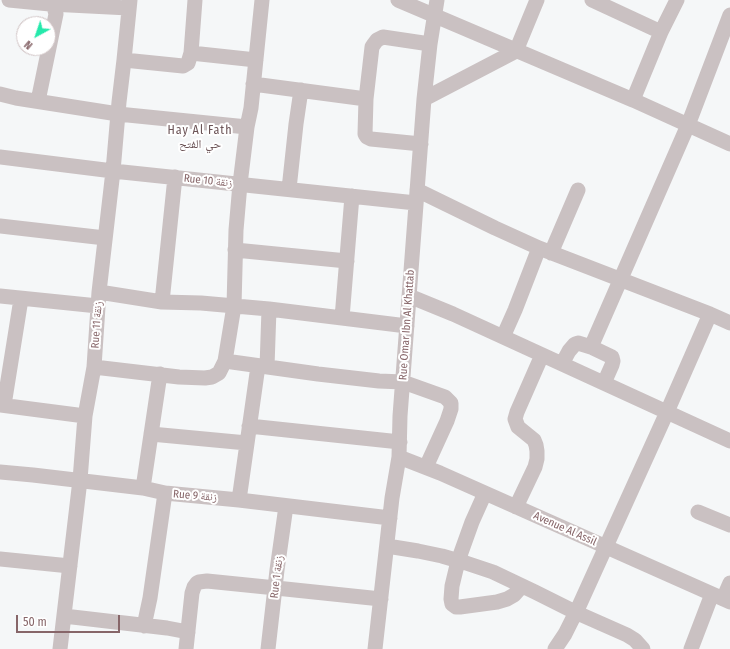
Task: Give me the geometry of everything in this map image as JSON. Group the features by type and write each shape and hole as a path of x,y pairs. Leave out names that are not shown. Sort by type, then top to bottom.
{"street":[{"path":"9,0 50,4 130,4"},
{"path":"124,60 183,66 188,63 191,53 195,0"},
{"path":"94,367 204,378 212,377 219,373 225,361 234,306 235,250 240,184 247,127 251,108 262,0"},
{"path":"398,0 633,100 730,144"},
{"name":"Rue Omar Ibn Al Khattab","path":"375,649 390,518 399,457 400,416 424,99 430,44 437,0"},
{"path":"424,99 516,50 537,0"},
{"path":"592,0 609,4 661,32"},
{"path":"633,100 661,32 677,0"},
{"path":"38,102 56,14 54,7 50,4"},
{"name":"Rue 11 زنقة","path":"60,649 80,480 85,416 94,367 98,299 130,4"},
{"path":"591,347 688,125 725,45 730,15"},
{"path":"421,144 370,139 365,134 366,99 372,47 377,40 383,37 430,44"},
{"path":"191,53 256,60"},
{"path":"253,84 366,99"},
{"path":"289,189 301,90"},
{"path":"0,94 38,102 118,114 247,127"},
{"name":"Rue 10 زنقة","path":"0,157 113,171 352,196 417,196"},
{"path":"162,302 175,177"},
{"path":"503,337 545,251 578,190"},
{"path":"342,318 352,196"},
{"path":"417,196 495,228 545,251 730,323"},
{"path":"0,226 105,238"},
{"path":"235,250 347,261"},
{"path":"0,296 21,299 98,299 193,302 269,309 407,326"},
{"path":"409,296 453,314 730,441"},
{"path":"21,299 2,405 85,416"},
{"path":"239,500 249,426 262,367 269,309"},
{"path":"555,649 565,642 575,612 582,600 710,314"},
{"path":"562,364 569,351 575,344 578,343 591,347 612,357 612,365 604,383"},
{"path":"516,507 535,467 537,451 534,440 518,427 515,419 542,355"},
{"path":"225,361 371,380 403,382 445,397 450,403 451,409 426,467"},
{"path":"143,488 160,374"},
{"path":"249,426 400,442"},
{"path":"151,434 247,443"},
{"name":"Avenue Al Assil","path":"399,457 426,467 722,599"},
{"name":"Rue 9 زنقة","path":"0,472 143,488 165,493 239,500 390,518"},
{"path":"144,626 150,598 165,493"},
{"path":"485,493 472,522 458,561 452,586 452,604 456,607 497,602 514,595 522,586"},
{"name":"Rue 1 زنقة","path":"268,649 286,506"},
{"path":"698,512 730,525"},
{"path":"387,546 418,551 493,572 575,612 627,635 635,640 644,649"},
{"path":"0,559 70,566"},
{"path":"186,649 192,593 197,583 207,582 276,588 381,599"},
{"path":"691,649 722,599 730,583"},
{"path":"64,616 188,632"}],"district":[{"name":"Hay Al Fath حي الفتح","path":"200,138"}]}
